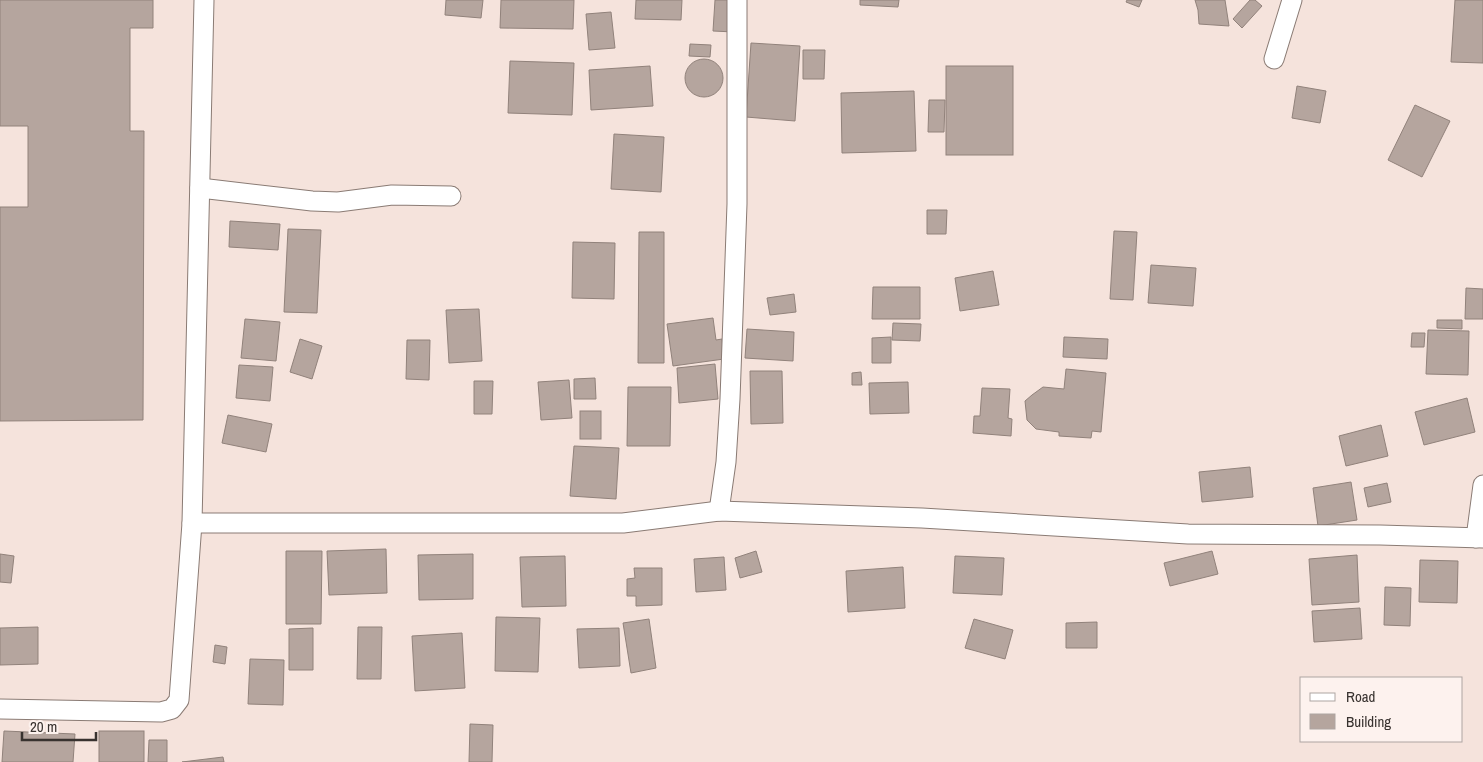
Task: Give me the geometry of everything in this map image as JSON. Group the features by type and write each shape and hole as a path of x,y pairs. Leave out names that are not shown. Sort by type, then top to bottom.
{"street":[{"path":"0,709 161,712 172,709 179,700 192,523 204,0"},
{"path":"719,511 726,462 730,398 737,204 737,0"},
{"path":"1274,59 1292,0"},
{"path":"200,188 312,201 338,202 392,195 451,196"},
{"path":"192,523 623,523 719,511 932,519 1188,534 1380,535 1479,538 1483,485"}],"building":[{"path":"0,0 153,0 153,28 130,28 130,131 144,131 143,420 0,421 0,207 28,207 28,126 0,126"},
{"path":"446,0 483,0 481,18 445,15"},
{"path":"501,0 574,0 573,29 500,28"},
{"path":"636,0 682,0 681,20 635,19"},
{"path":"715,0 736,0 734,32 713,31"},
{"path":"860,0 899,0 898,7 860,5"},
{"path":"1127,0 1142,0 1139,7 1126,2"},
{"path":"1195,0 1225,0 1229,26 1199,24"},
{"path":"1250,0 1255,0 1262,6 1242,28 1233,19"},
{"path":"1455,0 1483,0 1483,63 1451,62"},
{"path":"611,12 615,48 589,50 586,14"},
{"path":"751,43 800,46 795,121 746,117"},
{"path":"690,44 711,45 710,57 689,56"},
{"path":"803,50 825,50 824,79 803,79"},
{"path":"704,59 717,65 723,78 717,91 704,97 691,91 685,78 691,65"},
{"path":"510,61 574,63 572,115 508,113"},
{"path":"650,66 653,106 591,110 589,70"},
{"path":"946,66 1013,66 1013,155 946,155"},
{"path":"1297,86 1326,91 1320,123 1292,118"},
{"path":"914,91 916,151 842,153 841,93"},
{"path":"929,100 945,100 944,132 928,132"},
{"path":"1415,105 1450,121 1422,177 1388,160"},
{"path":"614,134 664,137 661,192 611,189"},
{"path":"927,210 947,210 946,234 927,234"},
{"path":"230,221 280,224 278,250 229,247"},
{"path":"288,229 321,230 317,313 284,312"},
{"path":"1114,231 1137,232 1133,300 1110,299"},
{"path":"639,232 664,232 664,363 638,363"},
{"path":"573,242 615,243 614,299 572,298"},
{"path":"1151,265 1196,268 1193,306 1148,303"},
{"path":"993,271 999,305 960,311 955,278"},
{"path":"873,287 920,287 920,319 872,319"},
{"path":"1466,288 1483,289 1483,319 1465,319"},
{"path":"794,294 796,312 770,315 767,298"},
{"path":"479,309 482,361 449,363 446,310"},
{"path":"713,318 716,340 722,339 724,359 673,366 667,324"},
{"path":"245,319 280,322 276,361 241,358"},
{"path":"1437,320 1462,320 1462,329 1437,328"},
{"path":"893,323 921,324 920,341 892,340"},
{"path":"747,329 794,332 793,361 745,358"},
{"path":"1428,330 1469,331 1468,375 1426,374"},
{"path":"1412,333 1425,333 1424,347 1411,347"},
{"path":"891,337 891,363 872,363 872,338"},
{"path":"1064,337 1108,339 1107,359 1063,357"},
{"path":"300,339 322,346 312,379 290,372"},
{"path":"407,340 430,340 429,380 406,379"},
{"path":"715,364 718,399 679,403 677,368"},
{"path":"239,365 273,367 270,401 236,398"},
{"path":"1066,369 1106,373 1101,432 1092,431 1091,438 1059,436 1059,432 1036,429 1027,420 1025,401 1043,387 1064,389"},
{"path":"750,371 782,371 783,423 751,424"},
{"path":"861,372 862,385 852,385 852,373"},
{"path":"595,378 596,399 574,399 574,379"},
{"path":"569,380 572,418 541,420 538,382"},
{"path":"474,381 493,381 492,414 474,414"},
{"path":"908,382 909,413 870,414 869,383"},
{"path":"628,387 671,387 670,446 627,446"},
{"path":"982,388 1010,389 1008,418 1012,419 1011,436 973,433 974,416 980,416"},
{"path":"1467,398 1475,432 1424,445 1415,412"},
{"path":"580,411 601,411 601,439 580,439"},
{"path":"228,415 272,424 266,452 222,443"},
{"path":"1381,425 1388,456 1346,466 1339,436"},
{"path":"574,446 619,448 616,499 570,496"},
{"path":"1250,467 1253,497 1202,502 1199,472"},
{"path":"1351,482 1357,520 1318,526 1313,488"},
{"path":"1387,483 1391,502 1368,507 1364,488"},
{"path":"386,549 387,593 329,595 327,551"},
{"path":"286,551 322,551 321,624 286,624"},
{"path":"756,551 762,572 740,578 735,558"},
{"path":"1212,551 1218,574 1170,586 1164,563"},
{"path":"0,554 14,556 11,583 0,582"},
{"path":"473,554 473,599 419,600 418,555"},
{"path":"1357,555 1359,602 1312,605 1309,559"},
{"path":"565,556 566,606 522,607 520,557"},
{"path":"955,556 1004,558 1002,595 953,593"},
{"path":"724,557 726,590 696,592 694,559"},
{"path":"1420,560 1458,561 1457,603 1419,602"},
{"path":"903,567 905,608 848,612 846,571"},
{"path":"634,568 662,568 662,605 636,606 636,596 627,596 627,579 635,578"},
{"path":"1385,587 1411,588 1410,626 1384,625"},
{"path":"1360,608 1362,639 1314,642 1312,611"},
{"path":"496,617 540,618 538,672 495,671"},
{"path":"649,619 656,668 631,673 623,623"},
{"path":"974,619 1013,630 1005,659 965,648"},
{"path":"1097,622 1097,648 1066,648 1066,623"},
{"path":"38,627 38,664 0,665 0,628"},
{"path":"358,627 382,627 381,679 357,679"},
{"path":"313,628 313,670 289,670 289,629"},
{"path":"619,628 620,666 579,668 577,629"},
{"path":"462,633 465,688 415,691 412,636"},
{"path":"215,645 227,647 225,664 213,662"},
{"path":"250,659 284,660 283,705 248,704"},
{"path":"470,724 493,725 492,762 469,762"},
{"path":"4,731 75,734 73,762 2,762"},
{"path":"99,731 144,731 144,762 99,762"},
{"path":"149,740 167,740 167,762 148,762"},
{"path":"223,757 224,762 182,762"}]}
